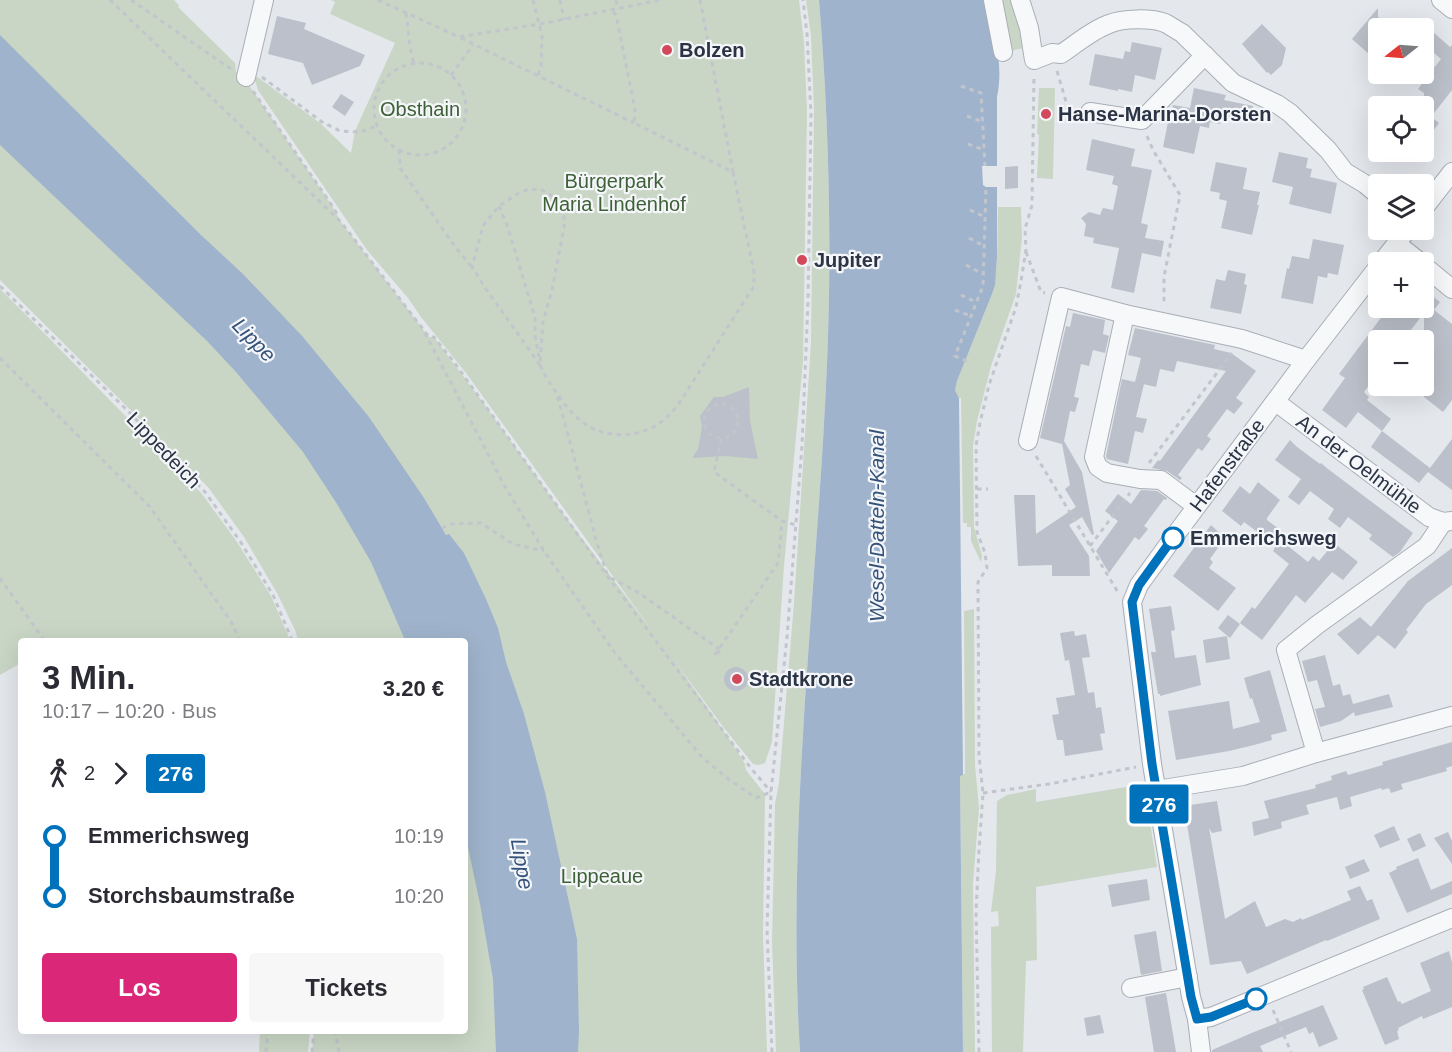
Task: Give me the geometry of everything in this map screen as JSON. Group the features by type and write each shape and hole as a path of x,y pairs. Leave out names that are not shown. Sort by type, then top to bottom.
{"street":[{"path":"247,72 264,0"},
{"path":"993,0 1003,52"},
{"path":"1020,0 1029,28 1034,60 1052,53 1061,54 1107,24 1134,20 1163,22 1182,33 1233,83 1277,104 1290,113 1328,150 1346,172 1368,186"},
{"path":"1441,0 1452,9"},
{"path":"1089,112 1142,120 1205,56"},
{"path":"1434,195 1452,172"},
{"path":"1390,252 1400,240"},
{"path":"1434,274 1452,289"},
{"name":"Hafenstraße","path":"1132,602 1139,585 1196,506 1368,280"},
{"path":"1028,441 1062,297 1125,314 1242,339 1306,360"},
{"name":"Hafenstraße","path":"1125,314 1094,457 1098,467 1107,473 1161,480 1196,506"},
{"name":"An der Oelmühle","path":"1276,402 1429,517 1448,522 1427,546 1286,650 1317,753"},
{"path":"1132,602 1152,764 1201,1052"},
{"path":"1157,790 1243,776 1452,716"},
{"path":"1197,1019 1211,1017 1452,918"},
{"path":"1131,988 1188,977"}],"path":[{"path":"110,0 341,222"},
{"path":"131,0 236,72 247,72 322,122 340,131 360,132 377,126"},
{"path":"378,0 459,37 733,172"},
{"path":"533,0 542,36 541,66 538,77"},
{"path":"560,0 564,20"},
{"path":"616,0 618,9"},
{"path":"459,37 564,20 660,0"},
{"path":"399,150 400,168 472,267 569,410 582,422 597,430 615,434 642,432 663,421 678,405 754,286 754,272 700,0"},
{"path":"772,1052 767,930 771,792 787,637 806,378 811,114 803,0"},
{"path":"385,10 387,4"},
{"path":"612,10 616,15 635,109 634,123"},
{"path":"406,13 414,63"},
{"path":"451,75 473,45"},
{"path":"1052,53 1070,115 1085,117 1089,112"},
{"path":"978,1052 976,912 984,793 979,755 978,582 987,568 985,553 977,532 976,446 999,354 1016,307 1026,250 1025,229 1032,205 1036,94 1034,60"},
{"path":"414,63 434,64 443,69 458,82 465,100 465,120 456,138 441,150 430,154 409,154 389,144 382,136 374,115 374,104 380,84 394,70 414,63"},
{"path":"247,72 248,84 341,222 429,337 434,337 454,362 608,577 771,792"},
{"path":"961,86 981,93 985,166"},
{"path":"967,116 983,122"},
{"path":"1142,120 1153,150 1180,195 1164,277 1165,322"},
{"path":"969,144 984,150"},
{"path":"967,361 955,356 982,286 986,187"},
{"path":"472,267 483,226 499,206 529,189 542,190 557,200 562,207 566,222 543,322 540,365"},
{"path":"499,206 535,317 535,335 540,365"},
{"path":"970,210 985,217"},
{"path":"969,238 984,246"},
{"path":"1026,250 1041,292 1062,297"},
{"path":"966,265 983,274"},
{"name":"Lippedeich","path":"0,286 130,414 205,492 240,541 273,595 291,638"},
{"path":"961,295 976,302"},
{"path":"956,310 971,316"},
{"path":"421,326 504,485 544,551 615,653 702,757 756,798 771,792"},
{"path":"1090,546 1242,339"},
{"path":"0,358 150,507 232,623 238,638"},
{"path":"557,394 608,577 636,591 719,650 778,563 782,521"},
{"path":"717,404 725,404 733,408 738,415 739,423 736,432 730,437 721,439 707,432 704,424 705,415 717,404"},
{"path":"721,439 714,472 782,521 796,525"},
{"path":"1028,441 1118,593 1132,602"},
{"path":"977,489 988,489"},
{"path":"442,528 451,524 481,523 513,544 544,551"},
{"path":"0,578 43,638"},
{"path":"984,793 1049,784 1152,764"},
{"path":"1267,994 1291,1052"},
{"path":"266,1052 268,1034"},
{"path":"312,1052 314,1034"},
{"path":"336,1034 339,1052"}],"green space":[{"path":"0,0 174,0 179,5 178,7 235,63 236,72 246,77 248,84 341,222 429,337 434,337 561,511 651,629 466,373 408,298 367,250 258,90 255,80 256,76 320,123 351,153 355,131 395,43 330,14 335,2 331,0 799,0 804,42 807,112 803,361 784,566 772,742 765,763 753,764 674,660 732,743 745,764 746,770 765,797 763,934 767,1052 312,1052 314,1034 468,1034 468,638 297,638 277,593 244,537 208,487 0,280"},
{"path":"806,0 819,0 829,182 829,319 800,794 797,966 800,1052 776,1052 772,942 775,804 779,783 794,603 811,343 814,109 811,36"},
{"path":"1002,0 1014,0 1024,48 1010,51 1010,38"},
{"name":"Hanse-Marina-Dorsten","path":"1039,88 1055,88 1053,179 1037,178"},
{"path":"998,207 1021,207 1022,237 1016,294 991,366 973,446 974,527 982,556 981,562 971,541 971,527 963,523 961,398 955,390 992,294 997,262"},
{"path":"0,289 202,494 237,542 271,596 289,638 18,638 18,665 0,675"},
{"path":"974,609 975,765 979,808 973,883 975,1052 963,1052 960,775 965,774 964,611"},
{"path":"1144,784 1157,867 1036,887 1037,960 1026,961 1023,1052 992,1052 991,927 999,926 998,911 991,912 996,871 997,801 1007,795 1036,789 1036,802"},
{"path":"260,1034 310,1034 308,1052 259,1052"}],"water":[{"name":"Wesel-Datteln-Kanal","path":"819,0 988,0 997,48 999,85 997,166 982,166 983,185 997,187 995,285 955,390 959,398 963,1052 800,1052 797,880 800,794 829,319 829,182"},
{"name":"Lippe","path":"0,35 243,274 303,337 369,417 446,535 449,534 464,553 498,628 545,792 577,939 578,1052 496,1052 493,979 468,847 468,638 404,638 371,562 303,452 207,341 0,145"}],"building":[{"path":"1378,8 1379,18 1370,18"},
{"path":"277,16 306,23 304,29 365,55 360,66 312,85 303,63 268,54"},
{"path":"1368,20 1368,53 1352,39"},
{"path":"1262,24 1286,48 1282,65 1271,75 1242,44"},
{"path":"1434,33 1450,47 1452,45 1452,90 1434,113 1434,96 1424,96 1424,93 1418,89 1422,84 1434,84 1434,68 1441,59 1434,53"},
{"path":"1132,42 1162,48 1155,80 1135,75 1132,92 1089,85 1095,54 1123,59 1125,51 1130,52"},
{"path":"1194,88 1226,95 1224,100 1253,106 1250,122 1221,117 1220,124 1210,122 1209,128 1200,126 1194,154 1163,147 1173,105 1190,108"},
{"path":"341,94 354,102 345,116 332,107"},
{"path":"1434,119 1439,123 1434,130"},
{"path":"1092,139 1135,149 1131,166 1152,170 1141,223 1148,225 1145,238 1164,241 1161,257 1142,253 1134,293 1111,288 1119,248 1093,243 1094,238 1084,236 1086,224 1081,218 1089,212 1100,215 1103,208 1113,210 1118,186 1112,184 1114,176 1086,170"},
{"path":"1279,152 1308,158 1306,168 1312,169 1310,177 1337,183 1331,214 1289,204 1293,187 1272,182"},
{"path":"1216,162 1247,168 1243,189 1260,192 1252,235 1221,228 1227,201 1219,199 1220,193 1210,191"},
{"path":"1018,166 1018,188 1005,189 1005,167"},
{"path":"1313,239 1344,245 1338,275 1328,273 1327,278 1318,276 1313,304 1281,298 1292,256 1309,259"},
{"path":"1228,270 1246,274 1244,284 1247,285 1241,314 1210,308 1216,279 1225,281"},
{"path":"1434,298 1440,302 1434,310"},
{"path":"1434,310 1452,324 1452,400 1443,412 1424,397 1434,396 1434,330 1424,330 1424,318 1434,318"},
{"path":"1073,313 1105,320 1103,334 1109,336 1105,353 1093,350 1089,366 1081,364 1074,397 1079,398 1075,412 1070,411 1064,441 1082,472 1094,534 1092,535 1082,517 1069,525 1089,556 1090,576 1052,576 1052,565 1018,566 1014,495 1035,495 1036,534 1076,507 1065,489 1070,485 1062,444 1040,438 1066,326 1070,327"},
{"path":"1381,318 1420,318 1411,330 1372,330"},
{"path":"1135,328 1215,345 1214,349 1231,353 1256,371 1236,398 1243,403 1234,414 1227,409 1207,436 1211,439 1202,451 1198,448 1178,475 1182,478 1180,480 1167,471 1152,468 1158,460 1160,461 1226,371 1177,361 1174,372 1160,369 1156,387 1144,384 1136,417 1147,419 1143,433 1135,431 1128,464 1107,459 1122,379 1135,382 1141,358 1128,355"},
{"path":"1368,335 1368,387 1364,392 1369,397 1367,400 1391,419 1382,431 1358,412 1346,428 1322,410 1345,378 1339,374"},
{"path":"749,387 750,421 758,459 725,456 692,458 698,449 702,427 700,416 714,397 723,397"},
{"path":"1382,431 1430,468 1452,439 1452,490 1428,472 1419,483 1371,447"},
{"path":"1290,440 1413,533 1400,552 1393,557 1369,539 1372,535 1348,517 1340,528 1328,519 1334,509 1310,491 1299,505 1288,497 1301,479 1275,460"},
{"path":"1258,482 1280,500 1267,518 1279,529 1271,542 1244,522 1241,526 1222,511 1240,486 1250,494"},
{"path":"1141,490 1157,491 1167,498 1144,526 1148,529 1139,540 1135,537 1109,573 1096,551 1118,521 1105,511 1118,494 1131,504"},
{"path":"1211,525 1225,538 1210,559 1213,562 1209,568 1236,588 1218,611 1173,576"},
{"path":"1279,539 1308,562 1313,556 1319,561 1334,543 1358,562 1343,580 1332,572 1305,603 1296,595 1262,640 1240,623 1252,607 1255,609 1289,564 1273,551"},
{"path":"1452,548 1452,585 1426,604 1395,649 1378,635 1358,655 1337,634 1360,617 1371,627 1408,581"},
{"path":"1171,606 1175,630 1171,631 1175,658 1196,655 1201,685 1160,696 1151,652 1156,652 1149,609"},
{"path":"1228,615 1240,624 1230,638 1218,628"},
{"path":"1074,631 1075,636 1086,634 1090,657 1082,658 1088,693 1094,692 1096,708 1101,707 1105,733 1100,734 1103,750 1065,756 1063,740 1057,740 1052,715 1059,714 1056,698 1075,695 1069,660 1065,661 1060,633"},
{"path":"1227,636 1230,659 1206,663 1203,640"},
{"path":"1325,655 1333,686 1340,684 1343,696 1350,694 1353,704 1389,694 1393,707 1355,716 1354,712 1341,721 1320,727 1315,709 1325,707 1317,680 1308,682 1302,661"},
{"path":"736,667 741,668 747,674 747,684 741,690 736,691 731,690 725,684 724,679 725,674 731,668"},
{"path":"1270,670 1287,731 1271,735 1272,740 1254,745 1176,760 1168,711 1229,701 1233,729 1260,722 1244,678"},
{"path":"1452,742 1452,766 1446,768 1447,771 1401,784 1403,789 1391,793 1389,788 1382,790 1381,788 1350,797 1352,806 1340,810 1337,797 1306,805 1309,814 1281,822 1282,828 1254,836 1252,822 1269,818 1264,801 1316,788 1315,785 1332,780 1331,776 1346,771 1348,775 1383,765 1382,762"},
{"path":"1217,801 1222,831 1212,833 1209,828 1225,919 1255,901 1266,927 1285,919 1293,922 1301,918 1302,920 1351,900 1347,891 1360,886 1367,901 1372,899 1380,919 1247,974 1241,961 1210,965 1184,806"},
{"path":"1394,826 1400,840 1380,848 1374,835"},
{"path":"1448,832 1452,841 1452,864 1434,838"},
{"path":"1420,833 1426,846 1413,852 1407,839"},
{"path":"1418,858 1431,890 1452,881 1452,894 1407,913 1389,873 1397,869 1396,867"},
{"path":"1364,859 1370,871 1350,879 1345,867"},
{"path":"1147,879 1150,900 1112,907 1108,885"},
{"path":"1156,931 1162,971 1141,975 1134,935"},
{"path":"1449,951 1452,962 1452,1007 1423,1019 1422,1016 1398,1028 1399,1039 1385,1045 1362,990 1363,987 1387,977 1398,1002 1402,1004 1431,991 1420,963"},
{"path":"1166,993 1176,1052 1154,1052 1145,997"},
{"path":"1323,1005 1338,1039 1319,1047 1313,1032 1309,1034 1306,1027 1260,1046 1263,1052 1212,1052 1212,1050 1254,1032"},
{"path":"1100,1015 1104,1033 1087,1036 1084,1018"}],"bus line":[{"name":"276","path":"1173,538 1139,585 1132,602 1152,764 1191,997 1197,1019 1211,1017 1256,999"}],"place":[{"name":"Bolzen","path":"667,50"},
{"name":"Hanse-Marina-Dorsten","path":"1046,114"},
{"name":"Jupiter","path":"802,260"},
{"name":"Emmerichsweg","path":"1173,538"},
{"name":"Stadtkrone","path":"737,679"}],"park label":[{"name":"Obsthain","path":"420,109"},
{"name":"Bürgerpark Maria Lindenhof","path":"614,192"},
{"name":"Lippeaue","path":"602,876"}]}
